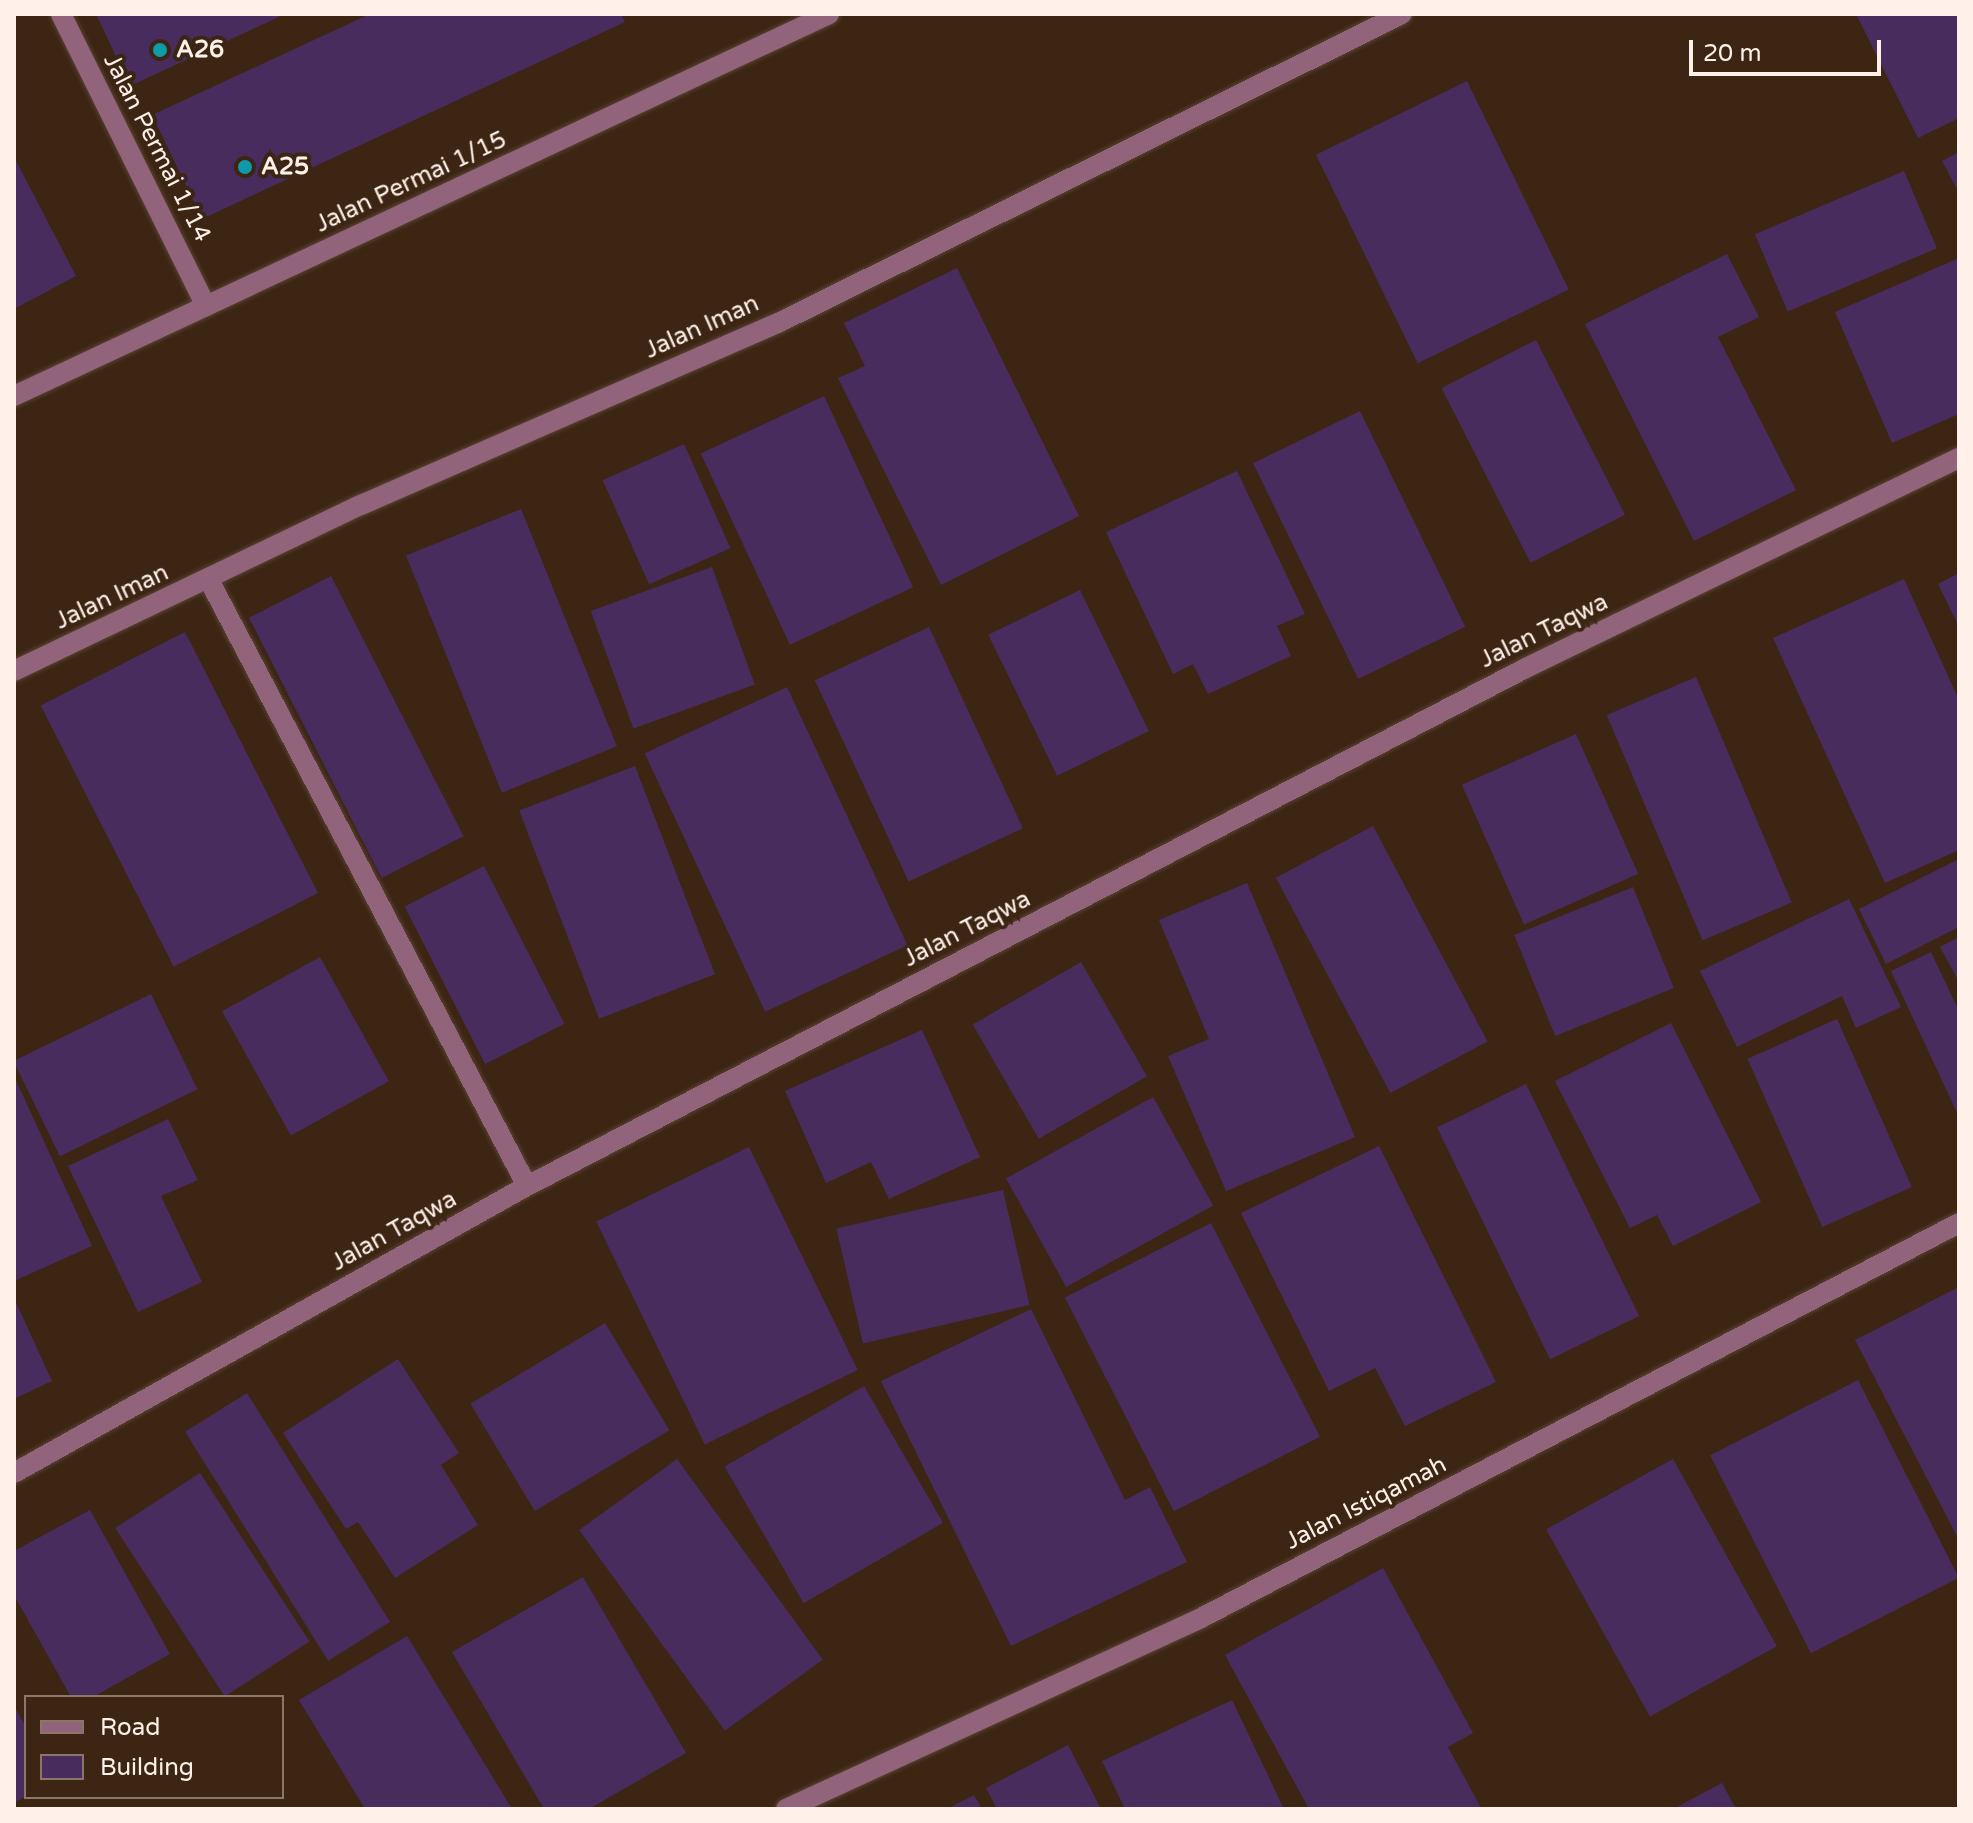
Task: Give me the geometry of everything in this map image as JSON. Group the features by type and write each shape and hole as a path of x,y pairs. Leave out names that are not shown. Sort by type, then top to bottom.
{"street":[{"name":"Jalan Permai 1/14","path":"61,14 206,306"},
{"name":"Jalan Permai 1/15","path":"14,396 829,14"},
{"name":"Jalan Iman","path":"14,671 361,505 778,323 1402,14"},
{"name":"Jalan Taqwa","path":"14,1473 527,1186 1524,669 1959,458"},
{"path":"209,580 527,1186"},
{"name":"Jalan Istiqamah","path":"786,1809 1201,1618 1959,1223"}],"building":[{"name":"A26","path":"96,14 285,14 130,86"},
{"name":"A25","path":"370,14 621,14 625,22 202,219 152,115"},
{"path":"1856,14 1959,14 1959,118 1918,138"},
{"path":"1467,81 1569,290 1418,363 1316,155"},
{"path":"1959,152 1959,193 1942,161"},
{"path":"14,157 76,276 14,309"},
{"path":"1904,171 1937,248 1788,312 1755,234"},
{"path":"1727,254 1759,317 1718,337 1796,490 1694,541 1585,324"},
{"path":"1959,258 1959,414 1892,443 1835,312"},
{"path":"957,268 1079,516 941,585 838,378 865,366 844,323"},
{"path":"1536,340 1625,515 1531,563 1442,388"},
{"path":"824,396 913,587 790,645 701,453"},
{"path":"1360,411 1465,627 1358,679 1253,463"},
{"path":"684,444 730,548 649,584 603,480"},
{"path":"1237,471 1305,614 1277,626 1291,656 1208,694 1193,664 1173,674 1106,532"},
{"path":"521,509 617,746 502,793 406,555"},
{"path":"712,567 755,684 634,729 591,611"},
{"path":"1959,573 1959,627 1938,584"},
{"path":"331,576 464,836 382,878 249,618"},
{"path":"1904,579 1959,700 1959,850 1885,883 1773,638"},
{"path":"1080,590 1149,731 1057,776 988,635"},
{"path":"929,627 1023,828 909,881 815,680"},
{"path":"185,632 318,893 174,967 41,706"},
{"path":"1696,677 1792,903 1702,940 1607,715"},
{"path":"787,687 907,945 765,1012 645,753"},
{"path":"1576,734 1638,874 1524,925 1462,785"},
{"path":"635,766 715,974 599,1019 519,810"},
{"path":"1373,826 1488,1041 1390,1093 1276,878"},
{"path":"1959,859 1959,927 1886,964 1859,909"},
{"path":"484,866 564,1024 485,1064 405,906"},
{"path":"1247,883 1355,1137 1226,1191 1168,1056 1209,1039 1159,920"},
{"path":"1633,887 1674,988 1555,1036 1514,935"},
{"path":"1849,899 1901,1007 1856,1028 1842,996 1737,1047 1700,971"},
{"path":"1959,937 1959,982 1940,947"},
{"path":"1931,952 1959,1011 1959,1117 1891,971"},
{"path":"320,957 389,1081 291,1135 222,1011"},
{"path":"1081,962 1147,1076 1039,1139 973,1024"},
{"path":"151,994 197,1089 60,1156 14,1061"},
{"path":"1837,1019 1912,1187 1822,1227 1747,1059"},
{"path":"1671,1023 1761,1202 1673,1246 1657,1215 1630,1228 1555,1081"},
{"path":"922,1030 980,1157 889,1199 871,1162 826,1183 785,1091"},
{"path":"14,1076 92,1246 14,1281"},
{"path":"1526,1084 1639,1316 1550,1359 1437,1127"},
{"path":"1153,1097 1213,1205 1066,1287 1006,1178"},
{"path":"168,1119 198,1180 161,1196 202,1282 138,1312 68,1166"},
{"path":"1379,1146 1496,1382 1405,1426 1375,1368 1329,1391 1241,1213"},
{"path":"749,1147 858,1370 705,1444 596,1222"},
{"path":"1003,1190 1030,1305 863,1343 836,1228"},
{"path":"1211,1223 1320,1437 1174,1511 1065,1297"},
{"path":"1959,1287 1959,1540 1855,1340"},
{"path":"14,1298 52,1381 14,1399"},
{"path":"1031,1309 1125,1500 1150,1487 1187,1562 1011,1646 881,1381"},
{"path":"605,1323 669,1430 535,1511 470,1404"},
{"path":"398,1359 459,1453 441,1465 478,1525 395,1578 358,1522 346,1529 283,1433"},
{"path":"1858,1380 1959,1578 1811,1653 1710,1455"},
{"path":"864,1386 943,1523 804,1603 725,1466"},
{"path":"247,1393 390,1622 328,1661 185,1432"},
{"path":"677,1459 823,1660 725,1731 579,1530"},
{"path":"1673,1459 1777,1646 1650,1716 1546,1529"},
{"path":"200,1473 309,1642 224,1695 115,1528"},
{"path":"90,1510 170,1654 97,1695 70,1695 14,1595 14,1551"},
{"path":"1383,1568 1473,1733 1448,1747 1480,1806 1475,1809 1309,1809 1225,1655"},
{"path":"583,1577 686,1753 589,1809 544,1809 452,1652"},
{"path":"407,1636 512,1809 365,1809 299,1700"},
{"path":"1232,1700 1284,1809 1125,1809 1102,1761"},
{"path":"14,1706 24,1724 24,1797 14,1803"},
{"path":"1068,1745 1101,1809 997,1809 986,1788"},
{"path":"1722,1783 1736,1809 1673,1809"},
{"path":"974,1795 982,1809 947,1809"}],"place":[{"name":"A26","path":"160,50"},
{"name":"A25","path":"245,167"}]}
